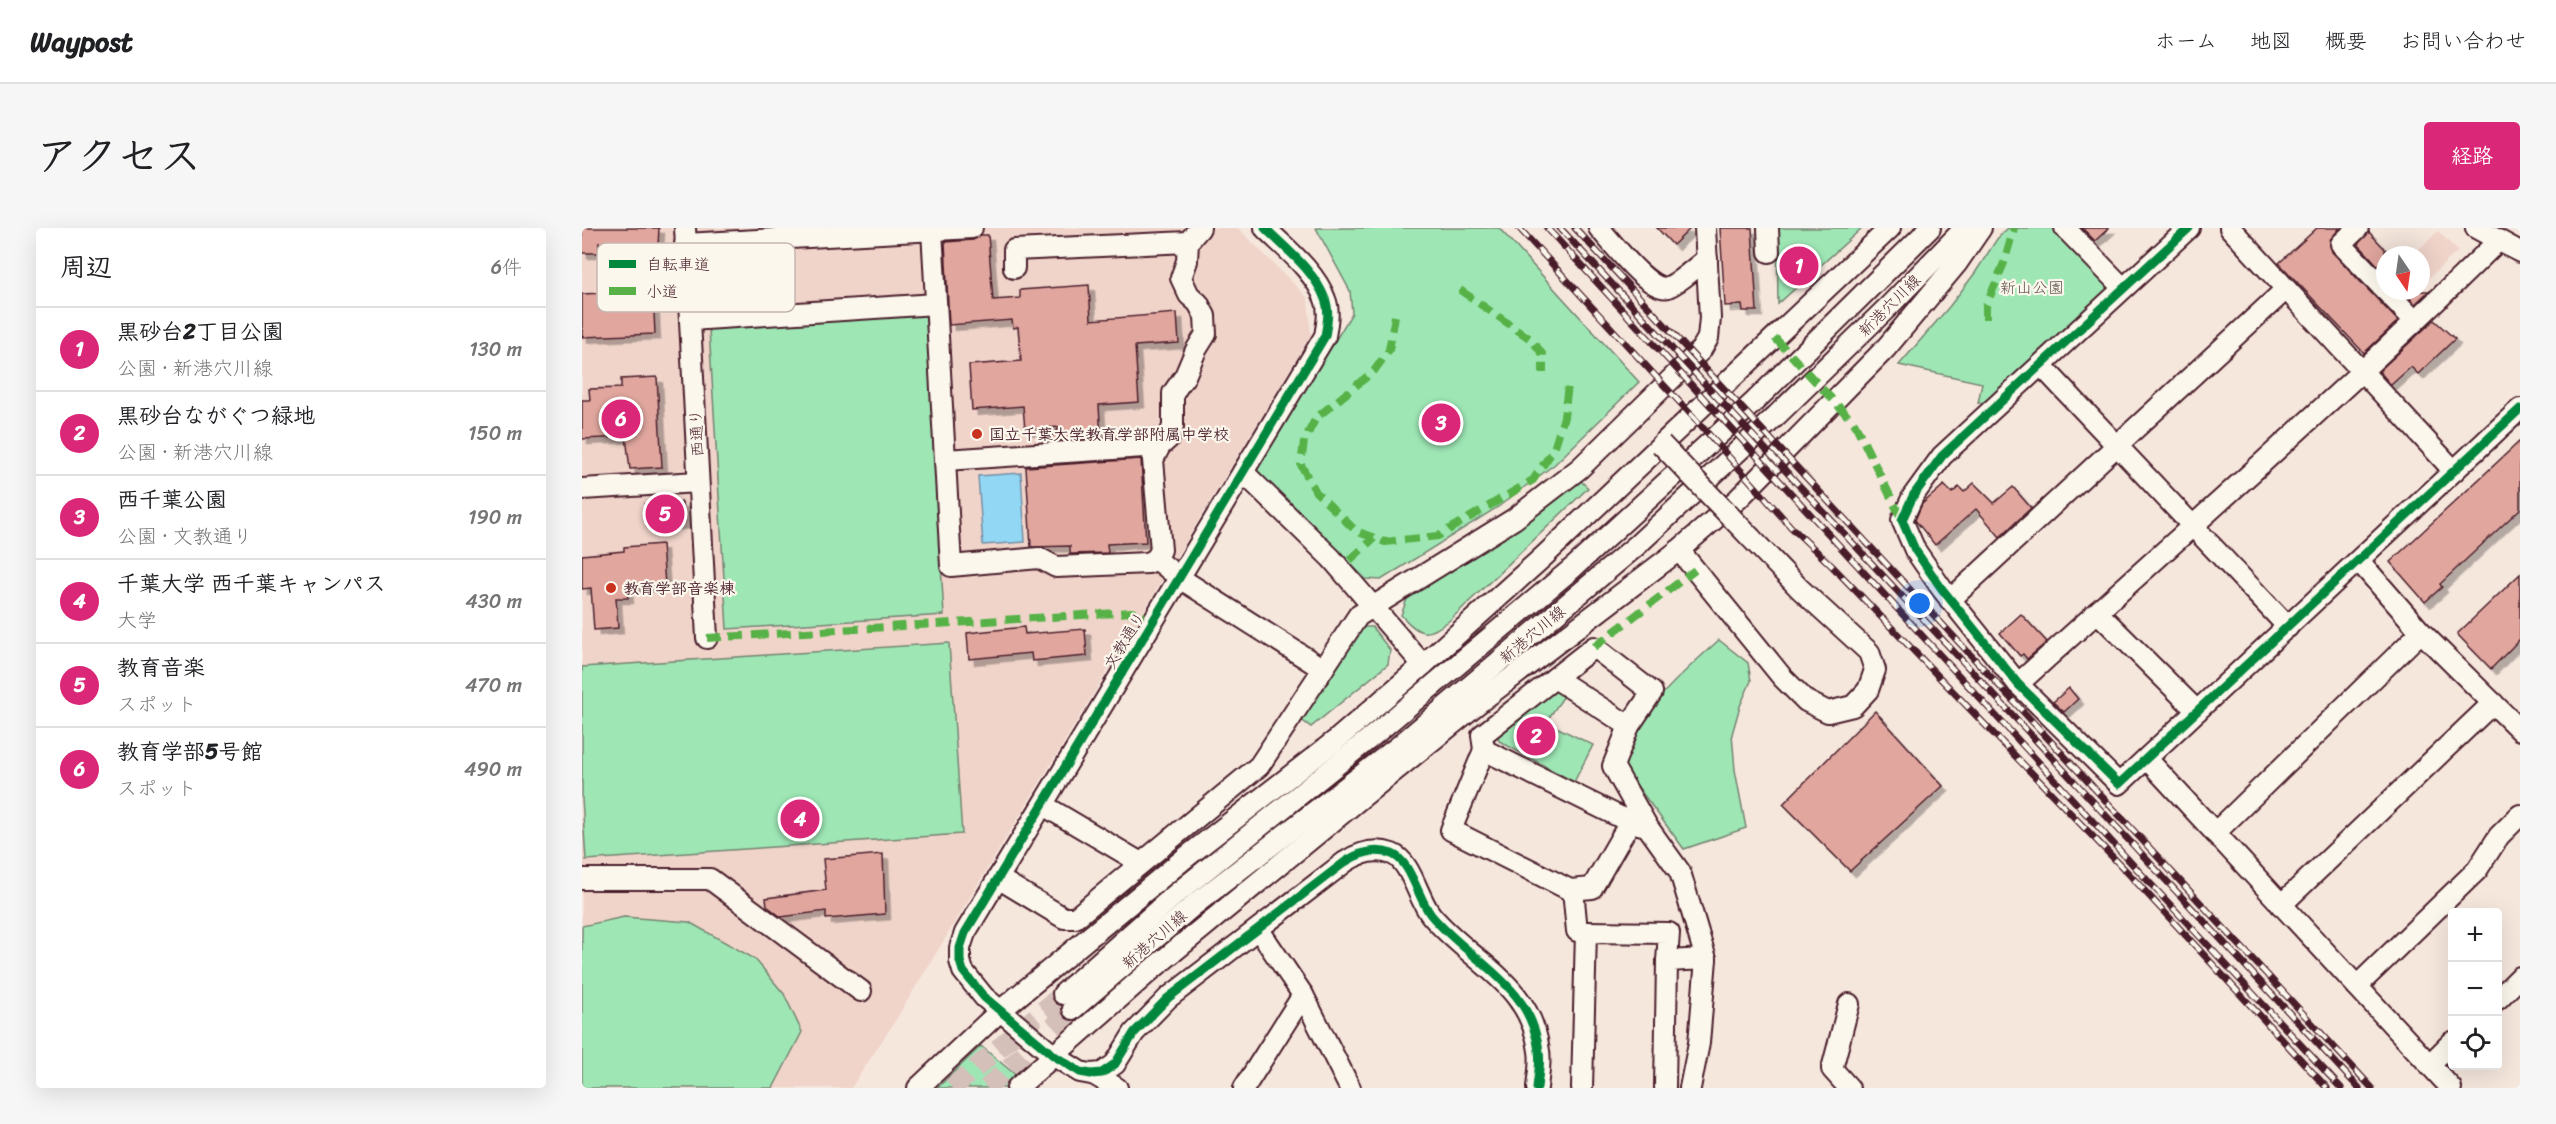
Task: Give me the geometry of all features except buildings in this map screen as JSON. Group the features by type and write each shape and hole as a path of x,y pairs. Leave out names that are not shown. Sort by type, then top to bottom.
{"street":[{"path":"685,236 972,228"},
{"name":"文教通り","path":"1117,1088 1093,1074 1080,1072 1053,1055 1000,1011 963,972 960,948 965,933 1042,805 1168,569 1243,472 1324,336 1328,318 1325,299 1315,281 1265,228"},
{"path":"1599,228 1648,281 1660,288 1670,286 1707,259"},
{"path":"998,878 1064,918 1075,918 1259,766 1358,616 1514,519 1580,468 1701,350 1708,338 1710,318 1705,228"},
{"path":"1768,228 1769,252"},
{"path":"918,1088 1000,1011 1185,858 1335,741 1423,665 1543,557 1890,228"},
{"name":"新港穴川線","path":"1930,228 1754,402 1574,567 1375,734 1176,894 1068,1001 1400,746 1636,546 1973,228"},
{"path":"1017,1088 1150,971 1480,701 1679,550 1738,499 1886,348 1957,263 1973,228"},
{"path":"2065,228 2123,288"},
{"path":"2189,228 1942,456 1912,496 1902,520 1915,550 1950,600 2018,684 2119,784 2520,408"},
{"path":"2230,228 2454,471"},
{"path":"2358,228 2340,244 2376,282"},
{"path":"2476,228 2520,252"},
{"path":"932,230 951,566 1040,558 1056,567 1148,563 1168,569 1323,669"},
{"path":"1014,268 1014,250 1112,237 1194,235 1181,278 1188,295 1198,303 1205,316 1206,334 1185,376 1173,393 1173,426 1169,438 1160,446 1153,460 1161,550 1168,569"},
{"path":"2018,684 2192,527 2498,241"},
{"path":"1950,600 2286,290"},
{"path":"2394,300 2415,321"},
{"path":"690,320 936,304"},
{"name":"西通り","path":"690,312 707,638"},
{"path":"2041,365 2288,627"},
{"path":"1661,444 1800,589 1869,652 1875,669 1868,690 1853,706 1828,712 1806,701 1782,677 1679,550"},
{"path":"945,460 1160,446"},
{"path":"1243,472 1331,558 1423,665"},
{"path":"582,489 698,482"},
{"path":"2358,561 2421,632 2520,730"},
{"path":"2097,612 2197,711"},
{"path":"2215,833 2421,632"},
{"path":"1639,824 1592,888 1573,890 1451,830 1484,750 1482,735 1594,647 1652,692 1629,726 1613,766 1639,824 1680,872 1706,959 1699,1044 1690,1088"},
{"path":"1555,678 1629,726"},
{"path":"2281,905 2493,703"},
{"path":"1484,750 1639,824"},
{"path":"2147,759 2451,1088"},
{"path":"1042,805 1141,863"},
{"path":"2357,986 2477,870 2499,836 2520,815"},
{"path":"1093,1074 1102,1073 1115,1064 1134,1033 1168,998 1211,963 1259,930 1359,852 1377,851 1400,858 1408,870 1419,897 1431,915 1518,996 1535,1028 1540,1054 1537,1088"},
{"path":"582,879 710,879 861,991"},
{"path":"1573,890 1577,931 1669,933 1665,1088"},
{"path":"1259,930 1303,995 1350,1088"},
{"path":"1582,1088 1586,932"},
{"path":"1667,961 1706,959"},
{"path":"2502,995 2520,977"},
{"path":"1244,1088 1303,995"},
{"path":"1849,1004 1832,1070 1849,1088"},
{"path":"2430,1064 2448,1046"}],"shaded area":[{"path":"582,228 1238,228 1308,298 1311,335 892,1026 851,1088 582,1088"},
{"path":"2438,231 2458,251 2430,277 2430,246 2422,246"}],"green space":[{"path":"1316,228 1499,228 1639,382 1555,464 1498,507 1381,580 1366,579 1256,472 1352,313 1350,291"},
{"path":"1777,228 1862,228 1778,304"},
{"name":"新山公園","path":"2008,228 2055,228 2107,284 2105,294 1990,401 1978,403 1982,383 1899,365 1949,307 1997,239"},
{"path":"926,315 944,615 727,629 709,329"},
{"path":"1577,477 1588,488 1450,620 1430,632 1424,632 1419,631 1401,615 1407,599 1516,529"},
{"path":"1354,627 1372,627 1390,650 1388,664 1311,727 1296,716"},
{"path":"1719,640 1748,663 1751,681 1740,706 1732,734 1735,770 1746,828 1684,849 1620,763 1637,727 1661,696"},
{"path":"949,643 962,834 586,860 582,799 582,667"},
{"path":"1552,689 1561,689 1566,693 1546,722 1593,745 1574,782 1499,741 1497,732"},
{"path":"624,917 689,922 755,959 784,994 802,1032 773,1088 582,1088 582,926"},
{"path":"981,1046 1017,1076 1005,1088 937,1088"}],"water":[{"path":"1021,473 1025,542 983,545 978,476"}],"tunnel":[{"path":"952,1088 1063,994"},
{"path":"987,1088 1073,1009"}],"railway":[{"path":"1519,228 1791,527 1832,566 2129,874 2327,1088"},
{"path":"1547,228 2341,1088"},
{"path":"1560,228 2359,1088"},
{"path":"1575,228 2372,1088"}],"marked path":[{"path":"1986,319 1986,306 2004,263 2014,228"},
{"path":"1460,290 1532,340 1543,355 1543,373"},
{"path":"1395,316 1389,350 1374,371 1316,418 1304,441 1301,465 1316,492 1356,531 1385,542 1438,536 1533,480 1554,449 1564,417 1568,385"},
{"path":"1775,338 1855,424 1902,520"},
{"path":"1350,560 1374,538"},
{"path":"1594,647 1695,570"},
{"path":"707,638 1132,612 1144,616"}],"cycle path":[{"path":"1265,228 1299,260 1320,289 1327,308 1325,336 965,933 960,948 963,971 984,997 1053,1055 1080,1072 1102,1073 1115,1064 1134,1033 1168,998 1345,862 1368,852 1386,852 1399,858 1404,864 1431,915 1447,932 1497,975 1512,990 1524,1008 1534,1028 1539,1051 1537,1088"},
{"path":"2189,228 1942,456 1913,496 1902,520 1915,550 1942,589 2018,684 2119,784 2520,409"}],"place":[{"name":"黒砂台2丁目公園","path":"1799,266"},
{"name":"教育学部5号館","path":"621,419"},
{"name":"西千葉公園","path":"1441,423"},
{"name":"国立千葉大学教育学部附属中学校","path":"977,434"},
{"name":"教育音楽","path":"665,514"},
{"name":"教育学部音楽棟","path":"611,588"},
{"name":"黒砂台ながぐつ緑地","path":"1536,736"},
{"name":"千葉大学 西千葉キャンパス","path":"800,819"}]}
